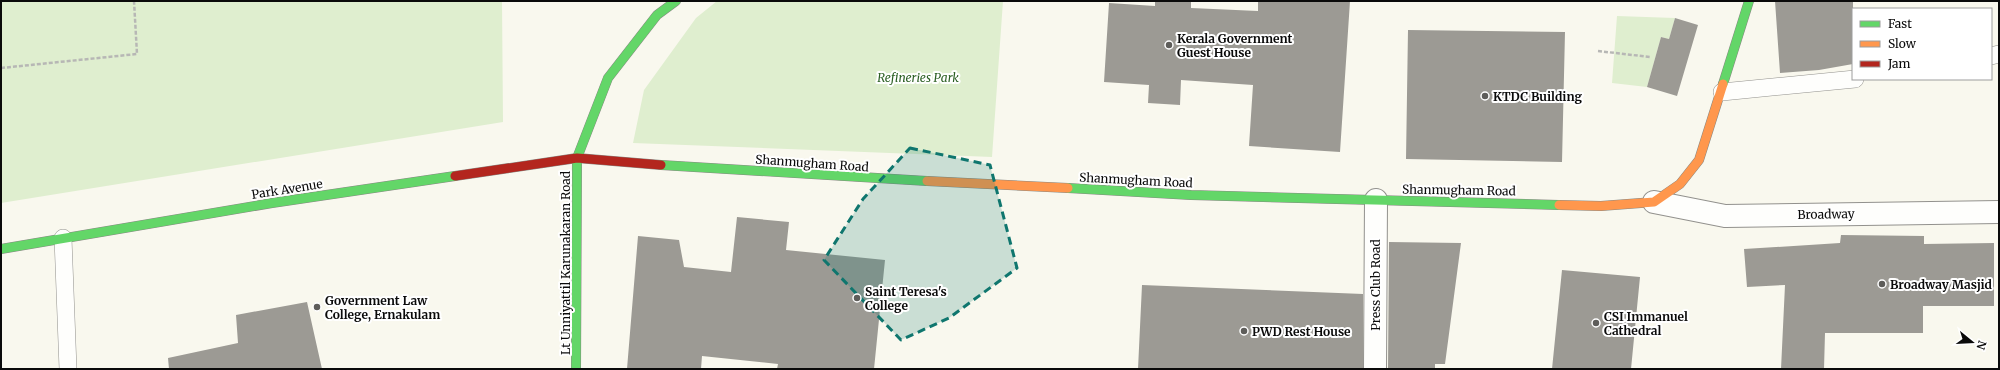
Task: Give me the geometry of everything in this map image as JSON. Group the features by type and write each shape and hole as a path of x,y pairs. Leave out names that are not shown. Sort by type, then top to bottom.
{"main road":[{"path":"577,158 608,78 658,15 676,1"},
{"path":"1654,202 1680,184 1700,160 1749,1"},
{"name":"Shanmugham Road","path":"577,158 841,176 1191,195 1601,206 1654,202"},
{"name":"Park Avenue","path":"1,249 272,203 577,158"},
{"name":"Lt Unniyattil Karunakaran Road","path":"576,369 577,158"}],"street":[{"name":"Press Club Road","path":"1375,369 1376,200"},
{"name":"Broadway","path":"1654,202 1725,216 1999,212"}],"lane":[{"path":"1722,92 1852,79"},
{"path":"63,238 68,369"}],"path":[{"path":"1,68 137,54 134,1"},
{"path":"1598,51 1650,57"}],"highlighted area":[{"path":"910,148 990,165 1017,268 949,318 901,340 824,260 863,199"}],"green space":[{"path":"1,1 502,1 503,122 1,203"},
{"name":"Refineries Park","path":"717,1 1003,1 992,157 633,143 644,90 696,18"},
{"path":"1617,16 1675,18 1669,39 1661,37 1647,87 1612,83"}],"building":[{"path":"1155,1 1191,1 1191,8 1258,11 1258,1 1350,1 1340,152 1249,146 1253,85 1181,80 1180,105 1148,103 1149,85 1104,82 1109,3 1155,6"},
{"path":"1775,1 1853,1 1852,64 1819,70 1780,73"},
{"path":"1675,18 1698,25 1677,96 1647,87 1661,37 1669,39"},
{"name":"KTDC Building","path":"1408,30 1565,32 1562,162 1406,159"},
{"path":"737,217 789,222 786,250 885,260 874,369 777,369 778,364 702,356 701,369 627,369 638,236 679,240 684,267 731,272"},
{"path":"1841,235 1924,236 1924,244 1994,243 1994,306 1923,306 1923,333 1825,333 1824,369 1781,369 1785,285 1747,287 1744,249 1840,243"},
{"path":"1389,242 1461,243 1445,364 1435,364 1435,369 1388,369"},
{"name":"CSI Immanuel Cathedral","path":"1562,270 1640,277 1631,369 1552,369"},
{"name":"PWD Rest House","path":"1142,285 1363,294 1363,369 1138,369"},
{"path":"307,302 322,369 169,369 168,358 238,343 236,315"}],"traffic: fast":[{"path":"577,158 608,78 657,15 676,1"},
{"path":"1723,84 1749,1"},
{"path":"576,369 577,158"},
{"path":"661,165 927,181"},
{"path":"1,249 272,203 455,176"},
{"path":"1068,188 1191,195 1559,205"}],"traffic: slow":[{"path":"1559,205 1601,206 1654,202 1680,184 1699,160 1723,84"},
{"path":"927,181 1068,188"}],"traffic: jam":[{"path":"455,176 577,158 661,165"}],"place":[{"name":"Kerala Government Guest House","path":"1169,45"},
{"name":"KTDC Building","path":"1485,96"},
{"name":"Broadway Masjid","path":"1882,284"},
{"name":"Saint Teresa's College","path":"857,298"},
{"name":"Government Law College, Ernakulam","path":"317,307"},
{"name":"CSI Immanuel Cathedral","path":"1596,323"},
{"name":"PWD Rest House","path":"1244,331"}]}
